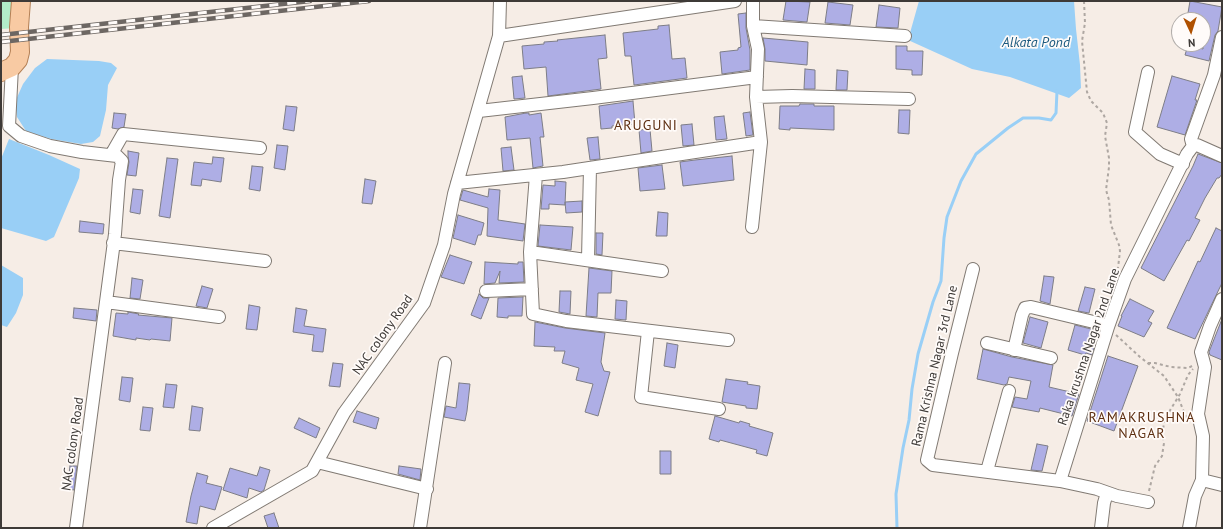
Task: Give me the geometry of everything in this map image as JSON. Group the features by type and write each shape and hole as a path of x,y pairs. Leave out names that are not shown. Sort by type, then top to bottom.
{"main road":[{"path":"7,70 18,60 20,52 19,27 22,1"}],"street":[{"name":"NAC colony Road","path":"213,528 312,471 344,413 424,303 444,245 457,183 479,111 499,36 500,1"},
{"path":"499,36 734,1"},
{"path":"752,227 761,142 756,97 758,49 753,26 753,1"},
{"path":"753,26 905,36"},
{"path":"1222,37 1214,75 1191,139 1193,146 1197,146 1222,156"},
{"path":"7,70 9,126 21,136 36,142 50,146 111,155 123,134 260,148"},
{"path":"1148,72 1135,132 1160,154 1182,164"},
{"path":"479,111 757,77"},
{"path":"756,97 792,96 908,99"},
{"path":"457,183 590,168 761,142"},
{"name":"Raka krushna Nagar 2nd Lane","path":"1060,481 1108,327 1125,279 1182,164 1193,146"},
{"name":"NAC colony Road","path":"76,528 106,302 122,161 117,156 111,155"},
{"path":"588,260 590,168"},
{"path":"536,175 530,252 533,314 566,321 728,340"},
{"path":"113,243 265,261"},
{"path":"530,252 662,271"},
{"name":"Rama Krishna Nagar 3rd Lane","path":"973,269 927,460 933,465 1060,481 1148,502"},
{"path":"486,291 532,289"},
{"path":"1189,528 1195,496 1202,480 1203,436 1198,414 1205,368 1201,352 1210,326 1222,299"},
{"path":"106,302 219,317"},
{"path":"1014,350 1025,308 1031,307 1102,324 1108,327"},
{"path":"648,331 641,397 719,409"},
{"path":"987,344 1051,358"},
{"path":"420,528 445,363"},
{"path":"987,472 1009,391"},
{"path":"317,462 427,489"},
{"path":"1202,480 1222,485"},
{"path":"1101,528 1104,503 1107,493"}],"path":[{"path":"1084,1 1085,23 1082,41 1087,92 1091,101 1103,113 1107,123 1105,136 1109,167 1106,190 1109,200 1110,225 1119,245 1118,273"},
{"path":"1108,327 1147,363 1164,376 1178,397 1187,420 1191,425"},
{"path":"1147,363 1188,368 1198,364 1188,376 1166,417 1162,432 1164,443 1162,456 1155,466 1148,502"}],"green space":[{"path":"1,1 17,1 16,28 1,29"}],"water":[{"name":"Alkata Pond","path":"919,1 1074,1 1081,88 1069,98 1010,77 972,69 908,40"},
{"path":"47,59 99,61 111,63 117,68 108,85 106,110 100,136 93,142 81,144 51,139 26,131 17,117 15,102 23,84 35,68"},
{"path":"9,139 80,169 79,178 54,237 46,241 1,228 1,159"},
{"path":"1,265 23,278 23,295 16,313 7,327 1,325"}],"building":[{"path":"786,1 810,2 807,22 783,20"},
{"path":"1190,1 1222,7 1218,31 1215,35 1209,61 1185,55 1186,52 1211,52 1211,12 1188,12"},
{"path":"828,2 853,5 850,25 825,23"},
{"path":"879,5 900,8 898,28 876,27"},
{"path":"746,13 746,28 750,50 750,70 722,74 720,52 738,50 738,48 741,47 738,14"},
{"path":"669,25 672,59 685,58 687,78 634,85 631,56 625,56 623,33 658,29 658,26"},
{"path":"605,35 607,58 598,59 601,89 548,96 546,67 524,69 522,46 544,44 544,42 558,41 557,40"},
{"path":"763,38 808,42 807,65 765,61"},
{"path":"896,46 907,46 907,51 923,51 922,75 912,75 912,70 896,69"},
{"path":"805,69 815,70 815,89 804,89"},
{"path":"837,70 848,71 847,90 836,90"},
{"path":"522,76 525,98 514,99 512,77"},
{"path":"1172,76 1200,84 1195,100 1197,100 1185,135 1157,127"},
{"path":"633,101 635,124 612,126 612,128 601,129 599,106"},
{"path":"800,104 834,106 834,130 779,129 780,106 799,106"},
{"path":"286,106 297,107 294,131 283,129"},
{"path":"899,110 910,110 909,134 898,133"},
{"path":"750,112 753,135 746,136 743,113"},
{"path":"114,113 126,114 124,127 118,129 112,128"},
{"path":"529,113 529,115 541,113 544,137 540,137 543,166 533,168 530,138 507,140 505,117"},
{"path":"724,116 727,139 716,140 714,117"},
{"path":"692,124 694,145 683,146 681,125"},
{"path":"650,129 652,151 641,153 639,130"},
{"path":"598,137 600,159 590,160 587,138"},
{"path":"277,145 288,146 285,170 274,168"},
{"path":"511,147 514,170 503,171 501,148"},
{"path":"128,151 139,153 136,176 127,175 129,162"},
{"path":"1198,154 1222,163 1222,174 1219,178 1217,178 1205,198 1195,218 1200,220 1189,241 1187,240 1164,281 1141,268"},
{"path":"732,156 734,180 683,186 680,162"},
{"path":"213,157 224,158 221,182 202,179 201,186 191,185 194,162 212,164"},
{"path":"167,158 178,159 170,218 159,216"},
{"path":"662,165 665,189 640,191 638,168"},
{"path":"252,166 263,167 260,191 249,189"},
{"path":"365,179 376,181 372,204 362,203"},
{"path":"555,181 566,182 565,205 549,204 549,209 541,209 543,185 555,186"},
{"path":"133,189 143,190 140,214 130,212"},
{"path":"489,189 500,190 498,220 525,224 523,241 487,236 488,208 460,200 463,190 488,197"},
{"path":"582,201 582,212 566,213 565,202"},
{"path":"658,212 668,213 667,236 656,236"},
{"path":"458,215 484,223 481,235 478,235 475,245 453,238"},
{"path":"80,221 104,224 103,234 79,232"},
{"path":"540,225 573,227 571,250 538,246"},
{"path":"1216,228 1222,231 1222,283 1195,339 1167,328 1198,261 1200,262"},
{"path":"596,233 603,233 602,255 596,254"},
{"path":"450,255 472,262 464,284 441,277"},
{"path":"485,262 518,264 518,262 523,262 524,282 499,283 500,271 495,283 484,284"},
{"path":"589,268 612,271 611,293 598,293 597,317 586,316"},
{"path":"1044,276 1054,277 1050,304 1040,301"},
{"path":"132,278 143,280 140,299 130,298"},
{"path":"202,286 213,289 207,308 196,306"},
{"path":"1085,287 1095,289 1089,313 1078,311"},
{"path":"560,291 571,291 570,314 559,312"},
{"path":"479,294 483,298 489,298 481,319 471,315"},
{"path":"523,297 522,316 508,316 508,318 497,317 498,298"},
{"path":"1130,299 1154,311 1148,321 1152,323 1144,337 1118,326 1121,316"},
{"path":"616,300 627,301 626,320 615,319"},
{"path":"249,305 260,307 257,330 246,329"},
{"path":"74,308 97,310 96,321 73,318"},
{"path":"296,308 307,310 304,326 326,329 323,352 312,351 314,335 293,332"},
{"path":"128,312 139,314 138,315 172,318 170,341 136,338 136,340 113,336 116,313 128,314"},
{"path":"1030,317 1048,322 1041,348 1023,343"},
{"path":"1222,319 1222,360 1210,355 1209,352"},
{"path":"535,322 565,328 605,333 601,362 604,371 610,372 598,416 585,412 593,384 576,380 579,368 562,363 565,351 554,351 555,347 534,346"},
{"path":"1075,325 1099,331 1092,355 1086,353 1085,355 1068,350"},
{"path":"667,343 678,345 675,368 664,366"},
{"path":"983,349 1012,357 1053,365 1049,387 1079,394 1072,416 1040,408 1039,412 1012,407 1015,397 1027,399 1031,381 1009,377 1007,384 1004,385 977,379"},
{"path":"1108,356 1138,366 1114,431 1087,421"},
{"path":"333,363 343,364 340,387 329,386"},
{"path":"122,377 133,378 130,402 119,400"},
{"path":"726,379 748,382 747,384 760,386 757,409 722,402"},
{"path":"459,383 470,384 465,421 444,417 446,406 456,408"},
{"path":"166,384 177,385 174,408 163,407"},
{"path":"192,406 203,408 200,431 189,430"},
{"path":"143,407 153,408 150,431 140,430"},
{"path":"357,411 379,418 376,429 353,422"},
{"path":"715,416 739,423 740,421 750,424 749,426 773,433 767,456 756,453 757,450 720,440 719,442 709,439"},
{"path":"299,418 320,428 316,438 294,428"},
{"path":"1037,444 1048,446 1042,471 1031,470"},
{"path":"660,451 671,451 671,474 660,474"},
{"path":"70,466 77,466 74,490 67,489"},
{"path":"399,466 421,469 420,480 398,474"},
{"path":"260,467 270,470 264,490 261,492 249,488 247,498 223,490 230,468 257,476"},
{"path":"197,473 208,476 206,483 222,487 215,510 200,506 197,524 186,522"},
{"path":"274,513 279,528 268,528 264,516"}],"waterway":[{"path":"897,528 896,494 909,420 912,389 918,354 933,302 941,281 947,217 961,181 976,154 1023,118 1051,120 1056,113 1057,91"}],"railway":[{"path":"1,35 310,1"},
{"path":"1,42 369,1"}],"district":[{"name":"ARUGUNI","path":"646,126"},
{"name":"RAMAKRUSHNA NAGAR","path":"1142,426"}]}
